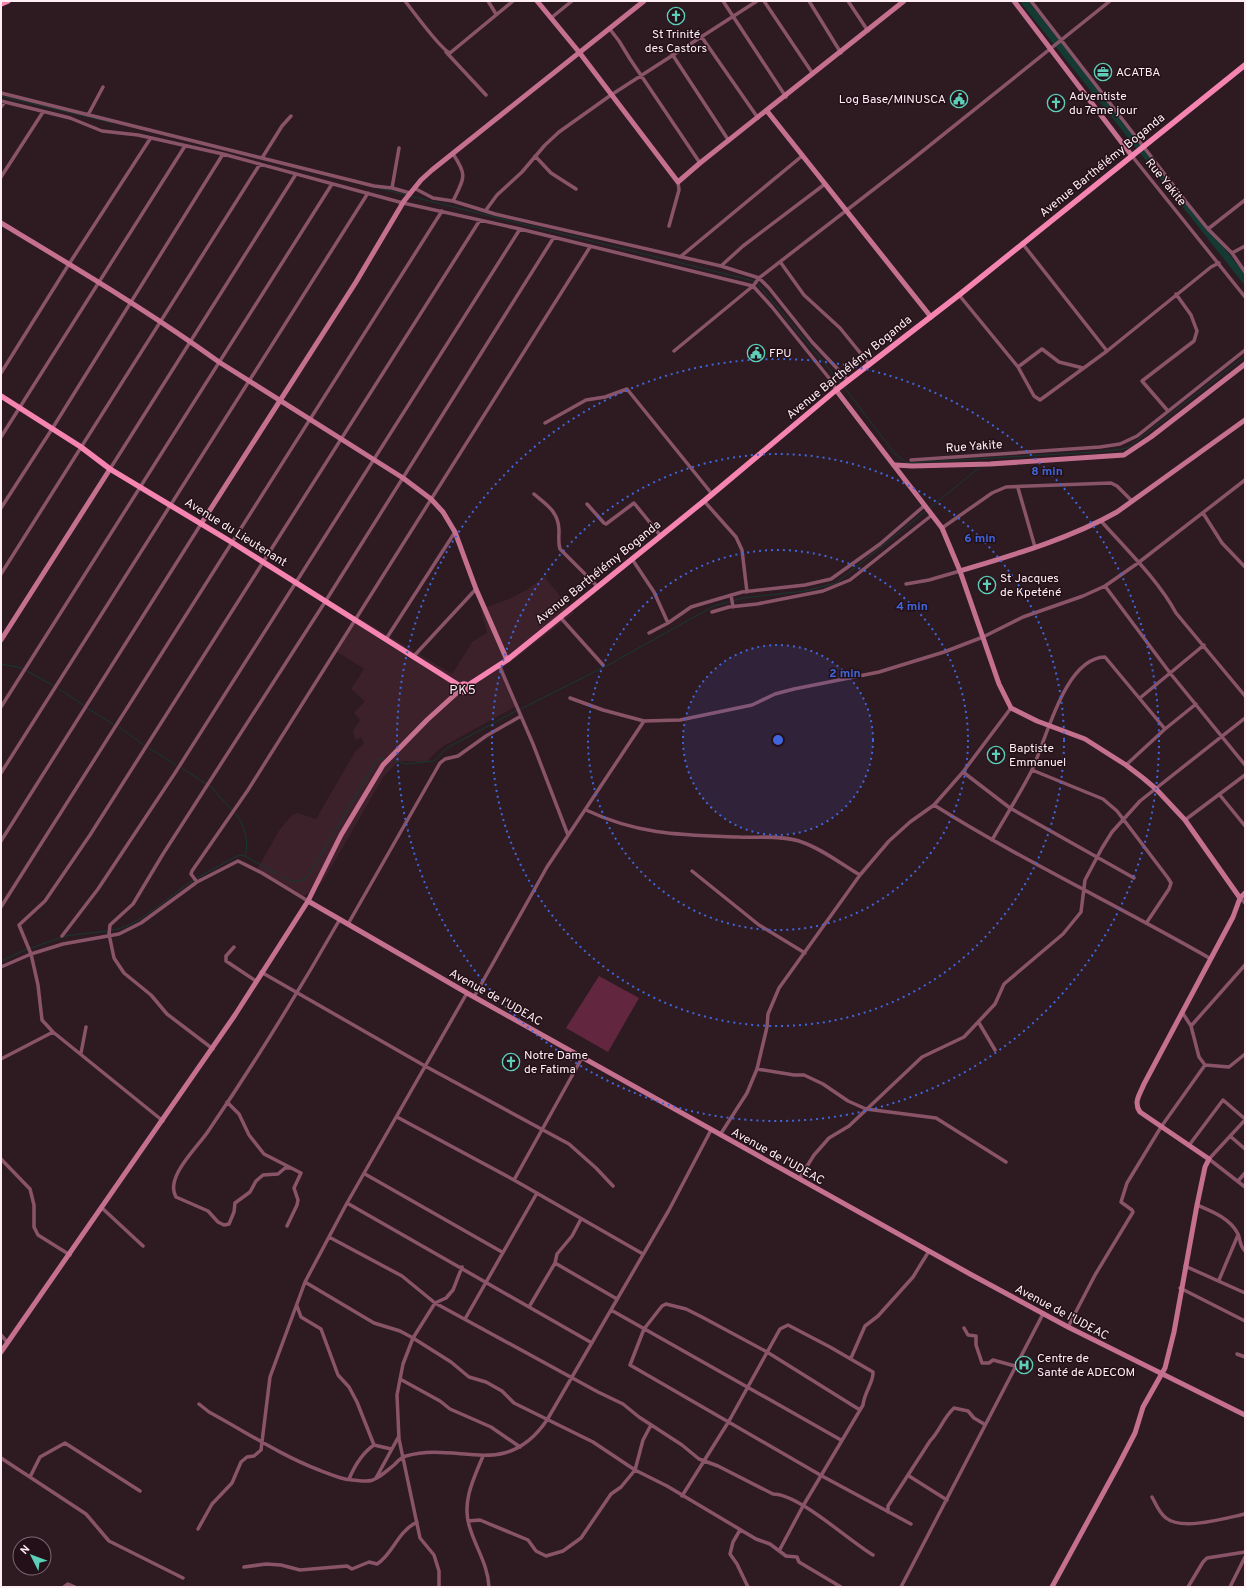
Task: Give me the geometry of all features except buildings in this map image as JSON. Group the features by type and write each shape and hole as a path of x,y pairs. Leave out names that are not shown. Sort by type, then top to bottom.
{"main road":[{"path":"1,4 8,1"},
{"name":"Avenue Barthélémy Boganda","path":"460,688 463,684 467,686 507,660 631,558 704,501 838,389 959,295 1245,65"},
{"name":"Avenue du Lieutenant","path":"1,396 81,447 110,469 263,561 460,688"}],"street":[{"path":"405,1 446,52 486,95"},
{"path":"488,1 496,14"},
{"path":"446,52 453,51 513,1"},
{"path":"537,1 579,52 678,182 679,190 669,226"},
{"path":"551,18 572,1"},
{"path":"1,841 279,400 356,282 412,190 452,154 644,1"},
{"path":"723,1 786,97"},
{"path":"486,210 491,202 522,172 535,156 559,132 672,54 757,1"},
{"path":"764,1 813,74"},
{"path":"809,1 841,53"},
{"path":"848,1 868,31"},
{"path":"678,182 700,163 841,53 904,1"},
{"name":"Rue Yakite","path":"1014,1 1245,297"},
{"path":"1031,1 1143,147 1208,229 1232,253 1245,272"},
{"path":"674,351 753,286 759,278 781,263 846,210 909,162 1110,1"},
{"path":"609,28 619,40 641,76 700,163"},
{"path":"701,36 758,118"},
{"path":"672,54 729,141"},
{"path":"88,116 103,87"},
{"path":"1,93 88,116 374,186 412,190 433,198 453,201 496,214 721,266 759,278 847,382"},
{"path":"1,107 3,101 70,118 102,131 138,135 150,139 223,154 404,202 753,286 772,307 838,389 942,528 960,571 999,684 1011,708 1037,722 1050,725 1085,739 1126,765 1156,789 1184,820 1245,903"},
{"path":"767,111 931,317"},
{"path":"1,177 43,112"},
{"path":"262,158 282,126 292,116"},
{"path":"1,373 150,139"},
{"path":"1,437 184,146"},
{"path":"392,188 399,148"},
{"path":"1,508 52,429 223,154"},
{"path":"452,154 463,171 464,176 453,201"},
{"path":"535,156 551,172 576,190"},
{"path":"680,257 802,156"},
{"path":"1,574 260,164"},
{"path":"1,640 296,174"},
{"path":"1,708 218,362 332,184"},
{"path":"721,266 743,246 825,184"},
{"path":"1,773 368,193"},
{"path":"1208,229 1245,200"},
{"path":"1,907 442,211"},
{"path":"163,1121 81,1053 53,1032 42,1020 38,985 31,954 19,925 45,901 90,835 480,220"},
{"path":"1,223 69,264 190,341 218,362 403,478 431,500 443,512 455,532 476,589 507,660"},
{"path":"62,936 98,889 155,804 520,229"},
{"path":"213,1049 167,1014 151,996 124,973 114,958 109,929 113,922 124,914 133,904 163,854 325,602 554,238"},
{"path":"1022,243 1107,351"},
{"path":"1232,253 1245,246"},
{"path":"195,880 192,871 248,790 590,247"},
{"path":"781,263 804,295 840,328 870,365"},
{"path":"959,295 1018,366 1034,396 1040,400 1107,351 1211,266 1218,263"},
{"path":"1168,411 1142,381 1194,341 1197,331 1191,315 1176,294"},
{"path":"1018,366 1042,349 1059,362 1083,368"},
{"name":"Rue Yakite","path":"911,460 1110,446 1120,444 1137,436 1245,350"},
{"path":"895,465 990,464 1124,455 1151,438 1245,364"},
{"path":"545,423 586,400 605,397 627,388 712,494"},
{"path":"906,584 936,579 1036,547 1101,521 1132,501 1245,420"},
{"path":"570,698 604,710 644,721 680,720 752,705 775,694 794,689 879,672 983,638 1023,617 1083,596 1105,586 1245,480"},
{"path":"942,528 999,489 1114,484 1132,501"},
{"path":"1018,488 1036,547"},
{"path":"534,494 551,508 559,521 558,545 560,549 597,586"},
{"path":"704,501 736,537 742,550 747,592"},
{"path":"587,504 606,524 634,503 660,535"},
{"path":"649,633 668,623 691,607 731,595 805,585 831,579 885,540 925,507"},
{"path":"1203,513 1222,543 1245,567"},
{"path":"712,612 837,587 850,580 931,514"},
{"path":"1101,521 1138,562 1169,600 1176,613 1245,696"},
{"path":"386,639 455,532"},
{"path":"631,558 654,592 668,623"},
{"path":"1105,586 1170,673 1245,765"},
{"path":"413,657 476,589"},
{"path":"731,595 733,607"},
{"path":"560,617 603,665"},
{"path":"1140,698 1204,645"},
{"path":"992,840 1032,770 1064,690 1083,667 1100,657 1105,657 1165,729"},
{"path":"499,665 521,715 568,835"},
{"path":"1,1352 213,1049 308,901 341,835 383,765 460,688"},
{"path":"1126,765 1165,729 1196,704"},
{"path":"720,1135 747,1093 757,1069 772,1001 779,988 860,875 889,841 910,822 934,805 963,772 1011,708"},
{"path":"348,924 440,763 445,758 458,756 486,736 521,715"},
{"path":"799,1179 814,1155 829,1138 849,1126 922,1057 964,1037 979,1023 995,1004 1004,984 1063,934 1078,916 1082,909 1085,880 1112,832 1122,820 1140,801 1245,718"},
{"path":"474,997 547,867 644,721"},
{"path":"1032,770 1103,799 1117,811 1122,820 1171,883 1147,922"},
{"path":"963,772 1010,808 1134,878"},
{"path":"1184,820 1245,775"},
{"path":"1219,794 1245,826"},
{"path":"934,805 992,840 1147,922 1211,959"},
{"path":"586,810 608,820 647,831 680,835 797,840 821,851 860,875"},
{"path":"1,967 31,954 63,944 110,935 141,924 195,880 238,861 262,873 308,901"},
{"path":"692,871 759,926 805,953"},
{"path":"1245,894 1240,898 1211,959 1144,1084 1136,1102 1140,1112 1190,1144 1245,1187"},
{"name":"Avenue de I'UDEAC","path":"308,901 474,997 583,1056 711,1130 1043,1314 1245,1415"},
{"path":"290,1168 285,1168 278,1174 263,1176 256,1180 250,1192 235,1203 234,1212 229,1224 224,1226 208,1211 176,1197 174,1193 174,1182 183,1164 209,1131 271,1037 340,919"},
{"path":"234,947 226,956 226,961 256,981"},
{"path":"1191,1026 1245,965"},
{"path":"261,972 425,1066 569,1144 596,1168 613,1186"},
{"path":"198,1529 212,1504 232,1483 241,1462 246,1457 254,1456 261,1450 266,1423 270,1377 305,1282 347,1203 365,1174 467,993"},
{"path":"1182,1012 1191,1026 1199,1057 1205,1066"},
{"path":"979,1023 995,1050"},
{"path":"81,1053 86,1027"},
{"path":"1,1059 53,1032"},
{"path":"1205,1066 1229,1067 1245,1054"},
{"path":"514,1180 541,1129 583,1056"},
{"path":"1068,1327 1095,1275 1133,1212 1120,1200 1127,1183 1161,1126 1205,1066"},
{"path":"757,1069 794,1075 804,1075 823,1084 848,1101 866,1109 936,1118 1006,1162"},
{"path":"1052,1587 1135,1433 1143,1407 1168,1359 1184,1265 1205,1168 1209,1159 1245,1120 1223,1100 1190,1144"},
{"path":"227,1102 239,1114 256,1146 264,1154 301,1173 294,1188 298,1200 297,1205 287,1226"},
{"path":"397,1117 514,1180 580,1219 644,1254"},
{"path":"199,1404 209,1412 300,1463 349,1479 367,1482 375,1481 404,1456 424,1453 483,1456 497,1455 520,1447 532,1440 547,1420 644,1254 711,1130"},
{"path":"1230,1136 1245,1149"},
{"path":"1,1159 30,1189 34,1205 34,1227 38,1235 70,1255"},
{"path":"1238,1181 1245,1173"},
{"path":"365,1174 502,1252"},
{"path":"465,1319 537,1193"},
{"path":"347,1203 486,1281 592,1343"},
{"path":"1197,1205 1221,1216 1238,1234 1240,1246 1245,1251"},
{"path":"102,1208 142,1246"},
{"path":"529,1307 555,1263 557,1254 572,1236 580,1219"},
{"path":"1219,1280 1238,1234"},
{"path":"329,1237 402,1276 435,1303 572,1378 623,1404 699,1459 705,1460 773,1494 782,1494 803,1506 874,1555"},
{"path":"851,1358 865,1326 878,1316 913,1277 929,1251"},
{"path":"555,1263 617,1299"},
{"path":"1184,1265 1245,1293"},
{"path":"439,1587 439,1571 434,1555 420,1538 399,1436 397,1395 403,1364 413,1338 435,1303 446,1298 453,1290 462,1268"},
{"path":"305,1282 374,1323 400,1331 413,1338 451,1362 469,1377 486,1382 502,1391 514,1403 593,1442 635,1470 740,1530 770,1544 786,1556 798,1557 800,1562 841,1587"},
{"path":"1180,1288 1245,1320"},
{"path":"860,1410 767,1352 692,1312 666,1304 662,1306 644,1329 630,1365 822,1476 911,1524"},
{"path":"297,1306 301,1318 321,1329 338,1374 349,1387 357,1402 374,1445"},
{"path":"611,1310 841,1440"},
{"path":"901,1587 947,1500 984,1424 1043,1314"},
{"path":"682,1496 729,1421 780,1329 788,1325 851,1358 873,1372 866,1389 863,1405 803,1506 779,1551"},
{"path":"964,1328 968,1335 976,1336 976,1345 982,1363 989,1363 993,1360 1015,1366"},
{"path":"1,1335 8,1342"},
{"path":"1237,1354 1245,1357"},
{"path":"400,1379 440,1401 450,1409 491,1427 520,1447"},
{"path":"888,1512 888,1506 909,1476 926,1446 936,1435 940,1423 954,1408 968,1410 974,1418 984,1424"},
{"path":"468,1521 480,1520 528,1540 536,1551 546,1556 563,1551 581,1538 611,1494 621,1487 635,1470 643,1440 651,1425"},
{"path":"375,1481 399,1436"},
{"path":"30,1476 40,1457 65,1443 140,1491"},
{"path":"374,1445 391,1449"},
{"path":"349,1479 363,1454 374,1445"},
{"path":"483,1456 468,1495 466,1505 468,1521 488,1573 489,1587"},
{"path":"1,1458 86,1514 95,1522 108,1541 183,1578"},
{"path":"909,1476 947,1500"},
{"path":"1152,1497 1161,1513 1166,1518 1176,1523 1199,1523 1245,1514"},
{"path":"244,1567 266,1564 281,1565 300,1570 347,1566 352,1569 369,1562 377,1564 383,1560 405,1530 417,1522"},
{"path":"740,1530 733,1542 730,1554 737,1564 748,1587"},
{"path":"1188,1587 1207,1558 1245,1552"},
{"path":"1230,1587 1245,1557"},
{"path":"64,1587 68,1584 75,1587"}],"shaded area":[{"path":"544,576 574,613 503,668 518,705 442,747 426,762 399,761 384,776 322,883 304,896 256,871 280,829 292,815 298,813 316,819 355,752 364,743 361,737 355,740 353,731 360,720 354,713 365,701 351,689 364,669 334,650 356,616 452,674 472,642 487,633 481,609 509,599 527,590"},
{"path":"599,976 639,998 608,1052 566,1028"}],"waterway":[{"path":"1024,1 1245,280"},
{"path":"1,96 113,123"},
{"path":"378,188 406,195"},
{"path":"409,196 754,281"},
{"path":"757,283 841,383"},
{"path":"844,387 896,455 908,463 1095,452 1129,447 1245,356"},
{"path":"930,508 980,467"},
{"path":"519,710 610,664 714,606 743,598 805,591 836,583 926,511"},
{"path":"1,664 22,668"},
{"path":"27,671 54,686"},
{"path":"59,689 83,705"},
{"path":"87,708 113,724"},
{"path":"395,761 407,764 434,761 447,748 516,711"},
{"path":"119,727 144,745"},
{"path":"149,748 176,765"},
{"path":"334,833 374,764 379,759 384,759"},
{"path":"182,768 206,784"},
{"path":"210,786 232,810"},
{"path":"235,813 241,822 245,833 247,845 245,856"},
{"path":"281,876 293,882 306,879 332,836"},
{"path":"197,878 239,855 245,856 277,874"},
{"path":"110,930 131,924 142,918 194,880"},
{"path":"31,948 65,936 107,931"},
{"path":"1,961 27,949"}],"place":[{"name":"St Trinité des Castors","path":"676,16"},
{"name":"ACATBA","path":"1103,72"},
{"name":"Log Base/MINUSCA","path":"959,99"},
{"name":"Adventiste du 7eme jour","path":"1056,103"},
{"name":"FPU","path":"756,353"},
{"name":"St Jacques de Kpeténé","path":"987,585"},
{"name":"Baptiste Emmanuel","path":"996,755"},
{"name":"Notre Dame de Fatima","path":"511,1062"},
{"name":"Centre de Santé de ADECOM","path":"1024,1365"}],"district":[{"name":"PK5","path":"463,689"}]}
